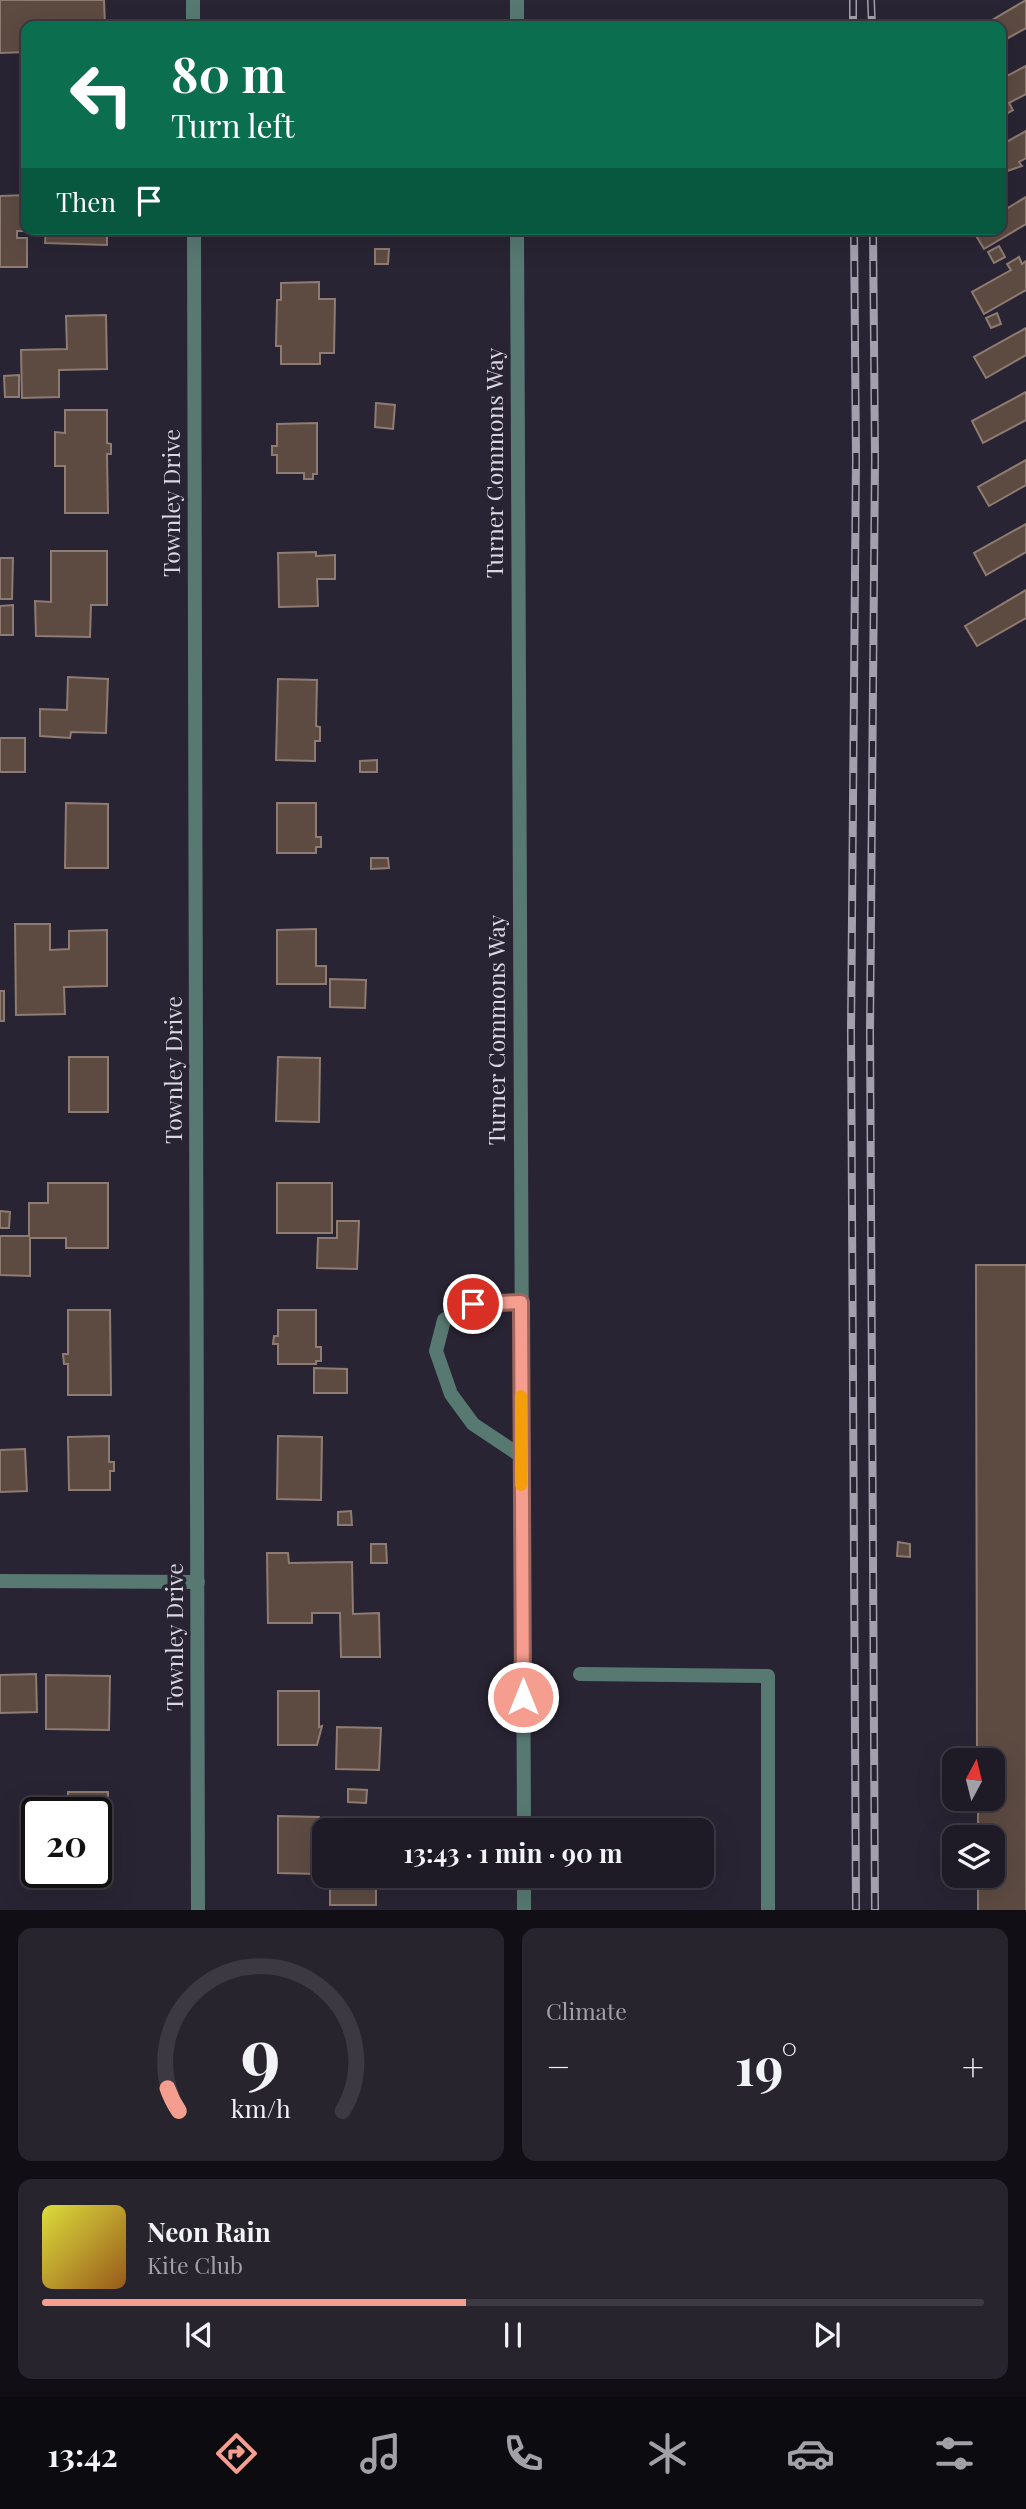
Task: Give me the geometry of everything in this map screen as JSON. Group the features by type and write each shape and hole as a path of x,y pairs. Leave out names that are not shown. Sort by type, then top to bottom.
{"street":[{"path":"193,0 193,21"},
{"path":"517,0 517,21"},
{"name":"Townley Drive","path":"194,235 198,1910"},
{"name":"Turner Commons Way","path":"517,235 524,1818"},
{"path":"521,1302 473,1304 444,1321 436,1351 451,1394 473,1424 521,1456"},
{"path":"0,1581 198,1582"},
{"path":"580,1674 768,1676 768,1910"},
{"path":"524,1888 524,1910"}],"building":[{"path":"0,0 104,0 105,21 21,21 21,52 0,53"},
{"path":"1026,0 1026,28 1006,39 1006,21 990,21"},
{"path":"1026,66 1026,94 1009,103 1013,110 1006,114 1006,76"},
{"path":"1026,131 1026,158 1019,162 1022,166 1006,171 1006,142"},
{"path":"21,195 21,231 17,231 17,238 27,238 27,267 0,267 0,196"},
{"path":"1026,197 1026,224 984,249 976,235 1006,235 1006,209"},
{"path":"46,235 107,235 107,245 45,243"},
{"path":"999,246 1005,257 994,263 988,252"},
{"path":"375,249 389,249 388,264 375,264"},
{"path":"1019,257 1022,264 1026,261 1026,290 984,314 972,292 1011,270 1007,264"},
{"path":"319,282 319,299 335,299 334,353 320,353 320,364 281,364 281,346 276,346 277,300 281,300 281,283"},
{"path":"997,313 1001,324 991,328 986,318"},
{"path":"106,315 107,369 59,370 59,397 22,398 21,350 67,349 66,316"},
{"path":"1026,328 1026,355 986,378 974,357"},
{"path":"19,375 19,397 5,397 4,376"},
{"path":"1026,392 1026,420 983,443 972,421"},
{"path":"376,403 395,405 393,429 375,427"},
{"path":"65,410 107,410 107,443 111,444 111,454 107,454 108,513 65,513 65,466 55,466 55,432 65,433"},
{"path":"317,423 317,474 313,474 313,479 304,479 304,473 277,473 277,455 272,455 272,446 277,446 277,424"},
{"path":"1026,460 1026,485 989,506 978,487"},
{"path":"1026,524 1026,552 986,575 974,553"},
{"path":"51,551 107,551 107,605 91,605 90,637 36,636 35,601 51,602"},
{"path":"316,552 316,556 335,555 335,579 317,579 318,606 279,607 278,553"},
{"path":"0,558 13,558 12,599 0,599"},
{"path":"1026,590 1026,618 977,646 965,626"},
{"path":"13,605 13,635 0,635 0,606"},
{"path":"68,677 108,679 106,733 71,732 70,738 40,736 40,709 67,710"},
{"path":"278,679 317,680 316,726 320,727 320,741 315,741 315,761 276,760"},
{"path":"0,738 25,738 25,772 0,772"},
{"path":"377,760 377,772 360,772 360,761"},
{"path":"66,803 108,804 108,868 65,868"},
{"path":"277,803 316,803 316,837 321,837 321,847 316,847 316,853 277,853"},
{"path":"371,858 388,858 389,868 371,869"},
{"path":"15,924 50,924 50,950 69,949 69,931 107,930 107,986 64,987 65,1014 16,1015"},
{"path":"316,929 316,966 326,966 326,984 277,984 277,930"},
{"path":"330,979 366,980 365,1008 330,1007"},
{"path":"0,991 4,991 4,1021 0,1021"},
{"path":"69,1057 108,1057 108,1112 69,1112"},
{"path":"278,1057 320,1058 319,1122 276,1121"},
{"path":"48,1183 108,1183 108,1248 66,1248 66,1238 30,1238 30,1276 0,1275 0,1236 29,1236 29,1203 48,1203"},
{"path":"277,1183 332,1183 332,1233 277,1233"},
{"path":"0,1211 10,1212 9,1228 0,1228"},
{"path":"337,1221 359,1221 357,1269 317,1268 318,1238 337,1238"},
{"path":"976,1265 1026,1265 1026,1910 978,1910 978,1888 1005,1888 1005,1825 978,1825 978,1811 1005,1811 1005,1748 977,1748"},
{"path":"68,1310 110,1310 111,1395 68,1395 68,1364 64,1364 63,1354 68,1354"},
{"path":"278,1310 316,1310 316,1347 321,1347 321,1361 316,1361 316,1364 278,1364 278,1344 273,1344 274,1336 278,1336"},
{"path":"314,1368 347,1369 347,1393 314,1393"},
{"path":"109,1436 109,1462 114,1462 114,1471 110,1471 110,1490 69,1490 68,1437"},
{"path":"278,1436 322,1437 321,1500 277,1499"},
{"path":"25,1449 27,1491 0,1492 0,1450"},
{"path":"351,1511 352,1525 338,1525 338,1512"},
{"path":"898,1542 910,1544 910,1557 897,1556"},
{"path":"371,1544 386,1544 387,1563 371,1563"},
{"path":"267,1553 288,1553 289,1563 352,1562 353,1614 379,1613 380,1657 341,1657 340,1613 312,1613 312,1623 268,1623"},
{"path":"36,1674 37,1712 0,1713 0,1675"},
{"path":"46,1675 110,1676 109,1730 46,1729"},
{"path":"278,1691 319,1691 319,1727 322,1726 317,1745 278,1745"},
{"path":"337,1727 381,1728 379,1770 336,1769"},
{"path":"348,1789 367,1790 366,1803 348,1802"},
{"path":"68,1792 108,1792 108,1797 68,1797"},
{"path":"278,1816 319,1817 312,1818 312,1874 278,1873"},
{"path":"330,1888 376,1888 376,1905 330,1905"}],"railway":[{"path":"853,0 853,21"},
{"path":"871,0 872,21"},
{"path":"854,235 856,459 851,1031 856,1910"},
{"path":"873,235 875,459 870,1031 875,1910"}],"slow traffic":[{"path":"521,1396 521,1485"}],"route":[{"path":"473,1304 521,1302 523,1697"}]}
